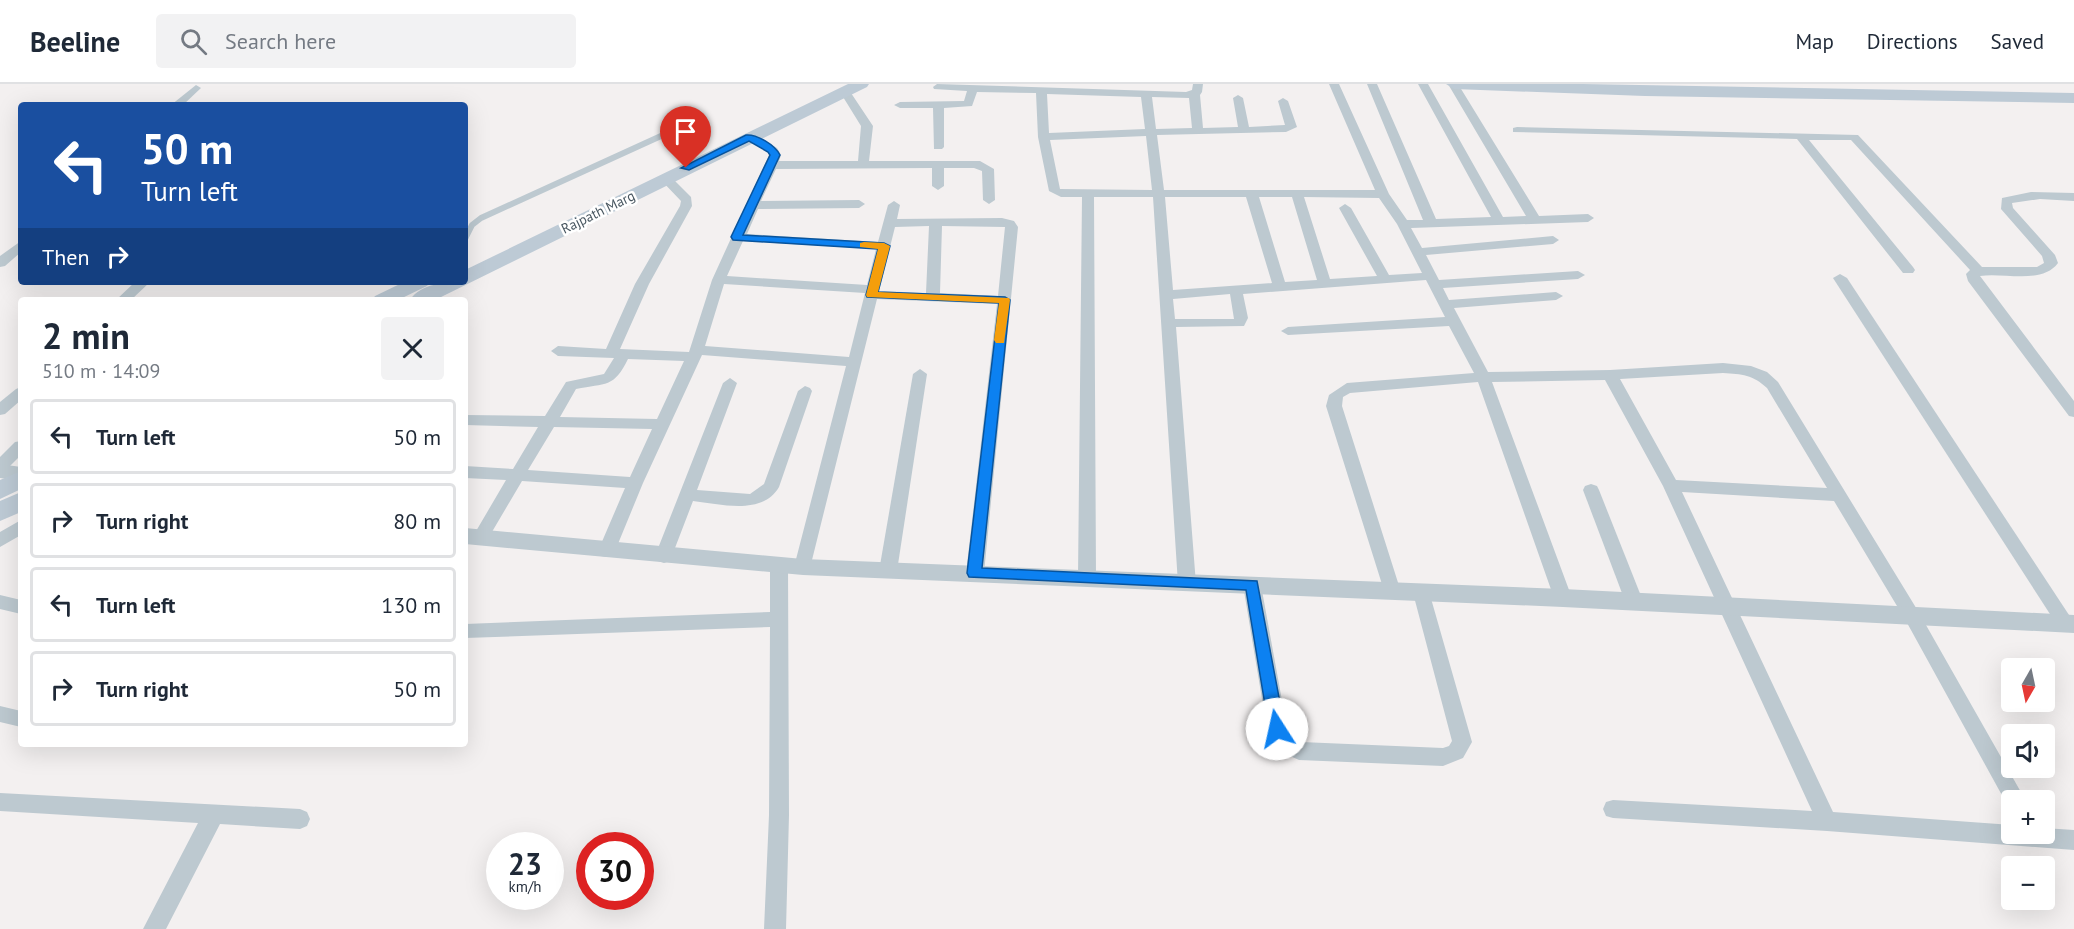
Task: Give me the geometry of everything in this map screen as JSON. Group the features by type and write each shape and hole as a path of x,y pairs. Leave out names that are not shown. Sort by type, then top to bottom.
{"main road":[{"path":"1453,84 1645,91 2074,98"},
{"path":"1835,84 2074,87"},
{"name":"Rajpath Marg","path":"468,276 847,87"},
{"name":"Rajpath Marg","path":"468,259 847,87"},
{"path":"388,297 414,285"},
{"path":"426,297 450,285"},
{"path":"0,490 18,481"},
{"path":"0,512 18,503"}],"street":[{"path":"1334,84 1383,194 1403,224 1483,377 1563,598"},
{"path":"1372,84 1431,223"},
{"path":"1423,84 1499,221"},
{"path":"1453,84 1535,220"},
{"path":"847,87 867,126 863,165"},
{"path":"938,87 1146,94 1196,89 1198,131"},
{"path":"180,102 196,88"},
{"path":"900,105 968,104 973,88"},
{"path":"1041,90 1044,137 1055,191 1061,193 1252,196 1383,194"},
{"path":"1146,94 1159,195 1187,584"},
{"path":"1238,98 1244,130"},
{"path":"1044,137 1152,132 1282,130 1291,127 1283,101"},
{"path":"938,147 939,105"},
{"path":"1517,130 1854,137 1978,271"},
{"path":"607,551 635,483 695,354 718,280 775,155 772,150 749,137"},
{"path":"1801,137 1908,270"},
{"path":"938,164 938,186"},
{"path":"771,165 984,166 988,169 989,200"},
{"path":"472,537 517,476 571,385 608,378 613,374 617,353 642,284 686,206 687,200 665,178"},
{"path":"1087,577 1088,194"},
{"path":"1297,194 1325,283"},
{"path":"1252,196 1280,287"},
{"path":"2074,197 2015,197 2006,201 2007,209 2048,255 2051,263 2047,268 2038,271 1978,271 1973,274 1973,278 2074,412"},
{"path":"753,205 859,204"},
{"path":"804,567 894,205"},
{"path":"1345,208 1385,279"},
{"path":"1403,224 1588,218"},
{"path":"933,297 936,222"},
{"path":"890,223 1010,224 1012,233 975,573"},
{"path":"737,237 884,246"},
{"path":"1418,252 1553,240"},
{"path":"0,263 18,248"},
{"path":"1166,295 1385,279 1432,280 1578,275"},
{"path":"1840,278 2069,623"},
{"path":"718,280 933,297 1005,300"},
{"path":"126,297 140,285"},
{"path":"1168,323 1239,323 1241,318 1236,290"},
{"path":"1445,304 1556,296"},
{"path":"1288,331 1454,321"},
{"path":"558,351 695,354 855,362"},
{"path":"1392,592 1334,406 1336,395 1347,388 1483,377 1610,375 1723,368 1746,369 1762,375 1773,385 1912,616 2010,790"},
{"path":"888,571 920,374"},
{"path":"1610,375 1671,486 1827,821"},
{"path":"664,556 730,383"},
{"path":"687,495 752,500 763,495 771,487 805,391"},
{"path":"0,410 18,395"},
{"path":"468,420 662,424"},
{"path":"0,466 18,449"},
{"path":"0,471 18,474"},
{"path":"468,472 635,483"},
{"path":"1671,486 1838,495"},
{"path":"1591,490 1634,601"},
{"path":"0,541 18,528"},
{"path":"472,537 804,567 1634,601 2069,623"},
{"path":"775,929 779,815 779,565"},
{"path":"1252,585 1277,729 1286,746 1299,751 1443,757 1456,752 1462,742 1422,593"},
{"path":"0,602 18,606"},
{"path":"468,631 778,619"},
{"path":"0,714 18,718"},
{"path":"0,802 300,819"},
{"path":"1614,809 2001,833"},
{"path":"154,929 214,814"},
{"path":"2055,838 2074,840"}],"lane":[{"path":"468,233 472,225 481,218 696,120"}],"slow traffic":[{"path":"864,245 884,246 871,295 1005,300 1000,340"}],"route":[{"path":"686,168 749,137 765,145 775,155 737,237 884,246 871,295 1005,300 975,573 1087,577 1187,584 1252,585 1277,729"}]}
